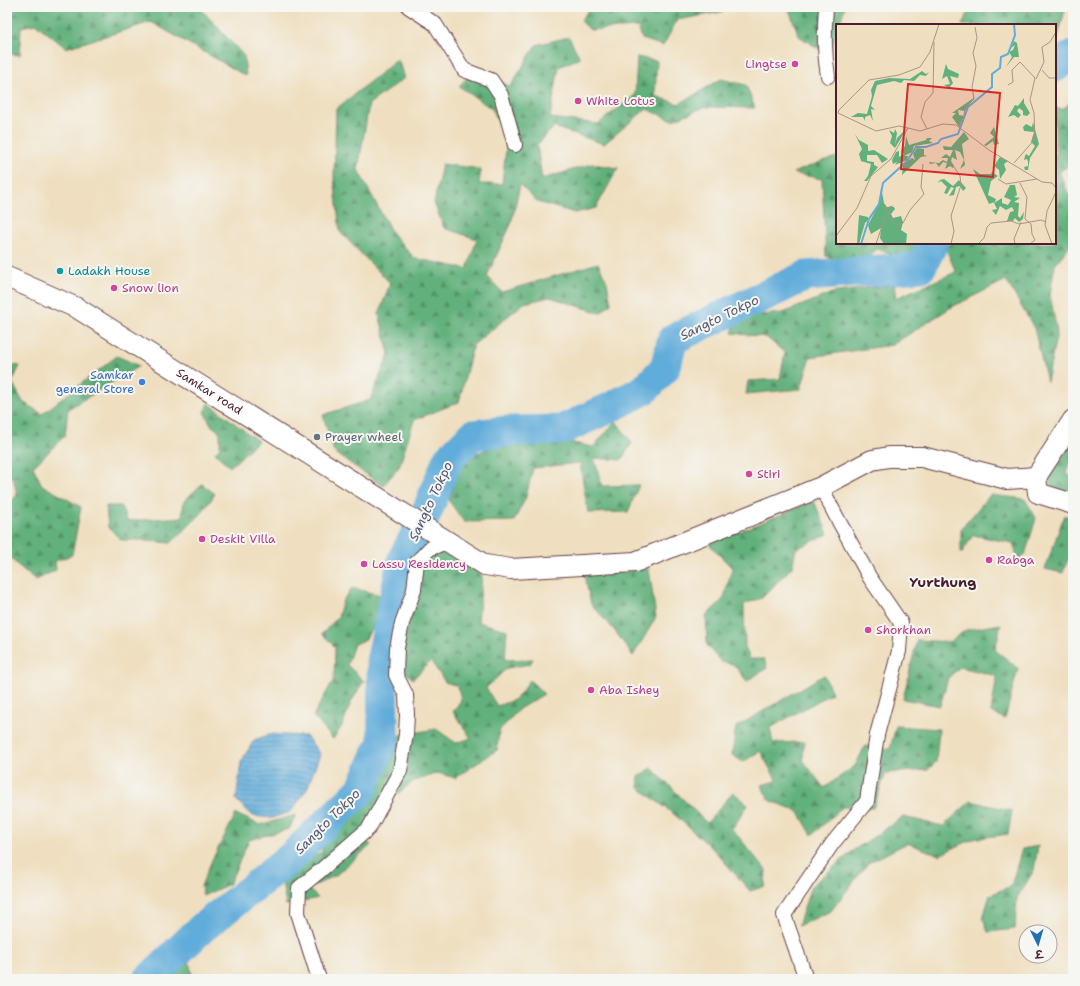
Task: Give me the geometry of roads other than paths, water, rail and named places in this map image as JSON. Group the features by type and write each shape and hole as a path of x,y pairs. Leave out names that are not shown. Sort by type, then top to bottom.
{"street":[{"path":"409,7 435,24 464,70 491,80 501,95 515,145"},
{"path":"826,7 824,31 825,60 828,76"},
{"name":"Samkar road","path":"7,277 77,308 484,565 511,569 635,562 821,487 872,460 889,457 922,457 1007,479 1036,477"},
{"path":"1073,420 1036,477 1038,493 1073,504"},
{"path":"803,979 804,973 784,915 832,844 867,801 877,735 899,651 901,623 870,578 821,487"},
{"path":"320,979 298,913 299,888 368,828 400,771 406,734 407,715 406,695 396,675 397,648 402,623 414,590 417,562 439,537"}],"water":[{"path":"271,734 306,736 320,754 307,789 291,812 272,818 253,816 236,800 241,762 254,740"}],"waterway":[{"name":"Sangto Tokpo","path":"1056,66 1073,55"},
{"name":"Sangto Tokpo","path":"149,979 202,928 289,859 361,790 383,741 382,658 403,558 424,519 448,459 473,435 508,431 561,430 644,390 665,368 673,339 806,276 921,267 932,244"}],"place":[{"name":"Lingtse","path":"795,64"},
{"name":"White Lotus","path":"578,101"},
{"name":"Ladakh House","path":"60,271"},
{"name":"Snow lion","path":"114,288"},
{"name":"Samkar general Store","path":"142,382"},
{"name":"Prayer wheel","path":"317,437"},
{"name":"Stiri","path":"749,474"},
{"name":"Deskit Villa","path":"202,539"},
{"name":"Rabga","path":"989,560"},
{"name":"Lassu Residency","path":"364,564"},
{"name":"Shorkhan","path":"868,630"},
{"name":"Aba Ishey","path":"591,690"}],"district":[{"name":"Yurthung","path":"943,582"}]}
